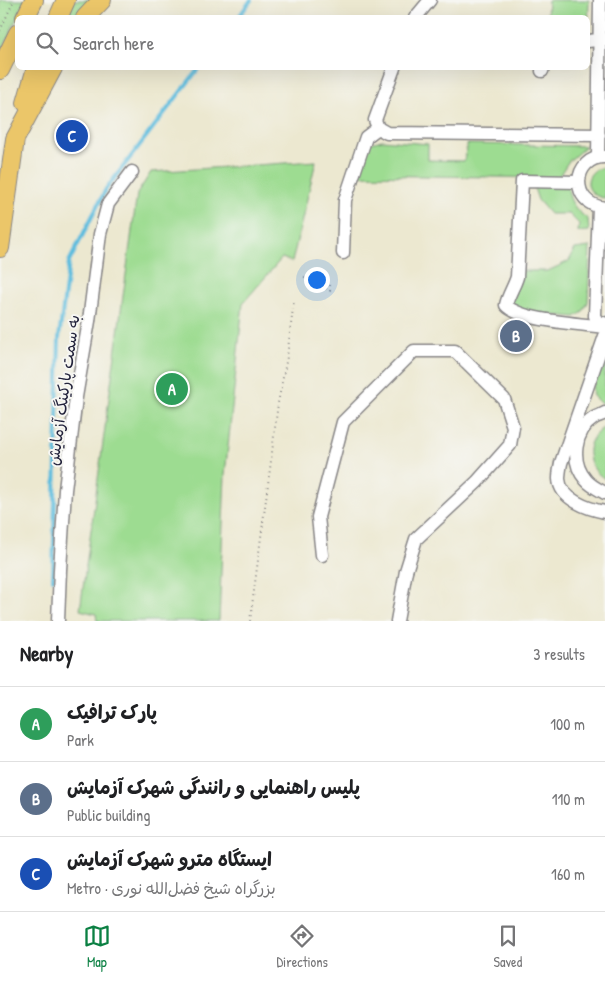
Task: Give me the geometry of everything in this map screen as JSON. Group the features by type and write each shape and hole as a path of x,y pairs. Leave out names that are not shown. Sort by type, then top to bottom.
{"highway":[{"path":"26,15 34,0"},
{"path":"59,15 66,0"},
{"path":"88,15 102,0"},
{"path":"0,70 15,39"},
{"path":"0,183 35,70"},
{"path":"0,248 15,139 52,70"}],"lane":[{"path":"418,15 430,0"},
{"path":"600,0 597,40 598,135 602,158 592,160 585,165 579,182 583,197 589,203 602,208 595,316 604,328"},
{"path":"393,70 375,120 378,128 388,133 598,135"},
{"path":"343,252 345,200 366,137 378,128"},
{"name":"به سمت پارکینگ آزمایش","path":"58,621 65,490 76,397 89,321 100,234 108,204 132,172"},
{"path":"579,182 522,181 517,277 506,304 509,309 522,314 604,328"},
{"path":"604,328 573,440 561,463 559,480 565,495 582,505 605,512"},
{"path":"322,555 318,517 344,422 414,351 455,351 504,398 513,427 510,445 477,482 416,539 406,571 397,621"},
{"path":"573,440 594,418 605,413"},
{"path":"573,440 578,468 585,479 595,488 605,492"}],"path":[{"path":"0,31 14,0"},
{"path":"304,277 313,279 330,291 330,284"},
{"path":"250,621 278,403 287,357 294,300"}],"green space":[{"path":"0,0 25,0 18,15 15,15 15,22 0,56"},
{"path":"75,0 94,0 80,15 68,15"},
{"path":"548,0 589,0 589,15 547,15"},
{"path":"382,140 428,144 428,160 464,161 467,144 586,146 568,162 558,178 356,175 367,144"},
{"path":"316,161 292,262 282,258 243,303 225,475 219,621 97,621 96,614 80,610 137,194 151,172"},
{"path":"605,167 604,198 592,192 588,182 592,172"},
{"path":"533,185 568,185 569,196 574,205 588,219 589,231 578,232 579,224 569,214 550,214 538,200"},
{"path":"590,247 588,302 583,312 575,317 539,314 519,309 510,302 522,271 548,271 569,261 575,249"},
{"path":"605,360 605,403 600,403 593,396 592,388"},
{"path":"605,427 605,479 593,467 589,453 593,438"}],"waterway":[{"path":"240,15 251,0"},
{"path":"53,579 59,338 69,262 106,189 197,70"}],"place":[{"name":"ایستگاه مترو شهرک آزمایش","path":"72,136"},
{"name":"پلیس راهنمایی و رانندگی شهرک آزمایش","path":"516,336"},
{"name":"پارک ترافیک","path":"172,389"}]}
